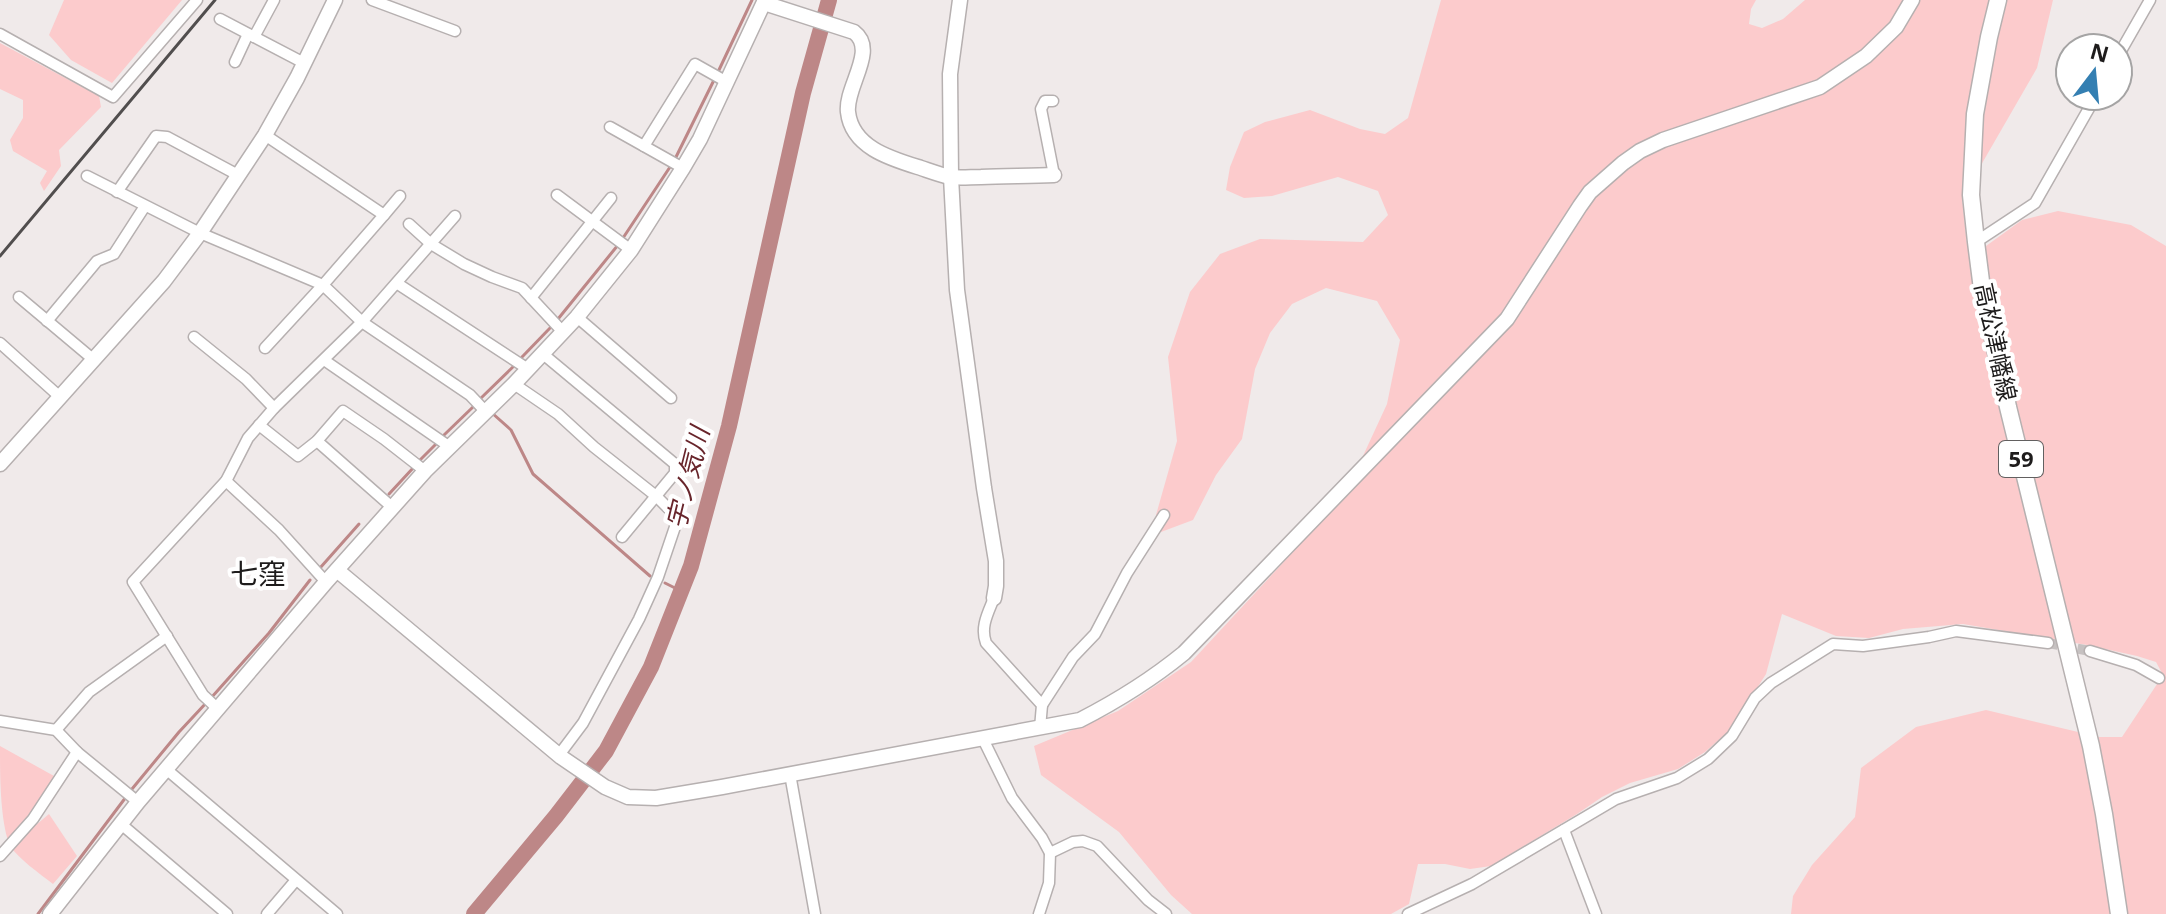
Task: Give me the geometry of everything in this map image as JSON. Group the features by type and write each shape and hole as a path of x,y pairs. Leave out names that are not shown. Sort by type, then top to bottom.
{"main road":[{"name":"高松津幡線","path":"1998,0 1975,114 1971,195 1982,289 2091,746 2119,914"}],"street":[{"path":"0,34 113,97 197,0"},
{"path":"235,62 274,0"},
{"path":"0,464 164,281 200,233 265,135 335,0"},
{"path":"372,0 455,31"},
{"path":"960,0 950,74 957,290 996,561 994,598 983,634 986,643 1042,705"},
{"path":"338,571 560,756 605,787 628,797 656,798 1080,720 1132,692 1184,653 1507,319 1580,206 1607,176 1640,151 1663,140 1820,87 1866,56 1896,27 1912,0"},
{"path":"2132,32 2150,0"},
{"path":"50,914 138,802 326,582 425,471 577,317 631,250 683,168 764,2 859,36 864,47 848,115 861,138 882,155 951,177 1054,175 1041,109 1045,101 1053,101"},
{"path":"220,19 304,63"},
{"path":"644,146 695,64 727,82"},
{"path":"1976,242 2035,203 2087,112"},
{"path":"610,127 683,168"},
{"path":"265,135 384,215"},
{"path":"117,192 156,136 167,137 238,175"},
{"path":"87,176 200,233 323,285 362,322 470,395 486,412"},
{"path":"557,195 631,250"},
{"path":"265,348 400,196"},
{"path":"531,298 611,198"},
{"path":"47,321 97,261 114,254 145,206"},
{"path":"218,709 203,695 133,582 226,481 248,438 259,425 398,284 455,216"},
{"path":"409,224 431,244 464,264 522,288 563,332"},
{"path":"398,284 528,369"},
{"path":"19,297 94,360"},
{"path":"577,317 671,398"},
{"path":"194,337 246,379 274,408"},
{"path":"0,343 60,397"},
{"path":"543,354 675,464 675,473 622,537"},
{"path":"324,360 450,447"},
{"path":"514,384 558,414 678,518 658,577 602,690 560,756"},
{"path":"259,425 298,456 317,441 343,411 425,471"},
{"path":"317,441 393,508"},
{"path":"226,481 279,530 326,582"},
{"path":"1040,728 1042,705 1073,657 1095,634 1127,573 1164,515"},
{"path":"1408,914 1472,884 1616,799 1677,778 1708,759 1732,736 1755,698 1771,683 1833,644 1863,646 1956,631 2048,643"},
{"path":"56,730 89,692 167,636"},
{"path":"2090,651 2136,665 2159,678"},
{"path":"0,721 56,730 77,752 138,802"},
{"path":"983,739 1012,798 1050,853 1049,883 1039,914"},
{"path":"0,856 33,819 77,752"},
{"path":"166,769 337,914"},
{"path":"790,774 815,914"},
{"path":"121,824 227,914"},
{"path":"1564,830 1596,914"},
{"path":"1050,853 1073,842 1083,841 1097,846 1148,900 1166,914"},
{"path":"267,914 296,880"}],"shaded area":[{"path":"64,0 182,0 112,83 71,60 49,35"},
{"path":"1441,0 1756,0 1749,24 1762,28 1783,19 1805,0 2053,0 2037,68 1962,198 1967,245 1986,246 2022,220 2058,211 2131,225 2166,246 2166,914 1791,914 1793,896 1812,865 1855,817 1861,768 1916,727 1986,710 2099,737 2122,737 2163,675 2156,662 2137,656 1963,624 1903,629 1869,638 1836,636 1782,614 1766,674 1731,729 1705,752 1678,769 1630,783 1602,797 1491,866 1470,869 1445,864 1418,864 1409,904 1391,914 1192,914 1171,895 1119,832 1041,775 1034,746 1118,711 1191,662 1344,497 1387,404 1400,340 1377,301 1326,288 1292,304 1270,333 1255,369 1242,439 1216,475 1193,520 1161,532 1156,515 1177,441 1168,357 1190,292 1220,254 1260,239 1363,242 1388,215 1378,191 1338,177 1272,196 1244,198 1226,190 1230,167 1244,132 1265,122 1310,110 1360,129 1385,134 1408,118"},
{"path":"0,43 99,96 101,107 59,150 61,166 44,191 40,183 47,171 13,151 10,140 23,118 23,100 0,89"},
{"path":"0,746 54,776 28,818 36,825 49,814 77,856 53,884 10,846 2,811"}],"waterway":[{"path":"718,72 752,0"},
{"name":"宇ノ気川","path":"474,914 606,751 651,667 691,566 729,426 803,93 829,0"},
{"path":"675,159 715,78"},
{"path":"623,238 670,167"},
{"path":"558,319 618,245"},
{"path":"522,357 551,327"},
{"path":"480,399 517,363"},
{"path":"444,435 474,406"},
{"path":"492,413 511,430 533,474 650,576"},
{"path":"419,461 437,443"},
{"path":"389,494 414,467"},
{"path":"320,568 359,524"},
{"path":"211,698 269,633 310,580"},
{"path":"665,583 681,591"},
{"path":"132,789 207,702"},
{"path":"38,914 126,797"}],"tunnel":[{"path":"2048,643 2090,651"}],"railway":[{"path":"0,256 215,0"}],"district":[{"name":"七窪","path":"258,574"}]}
